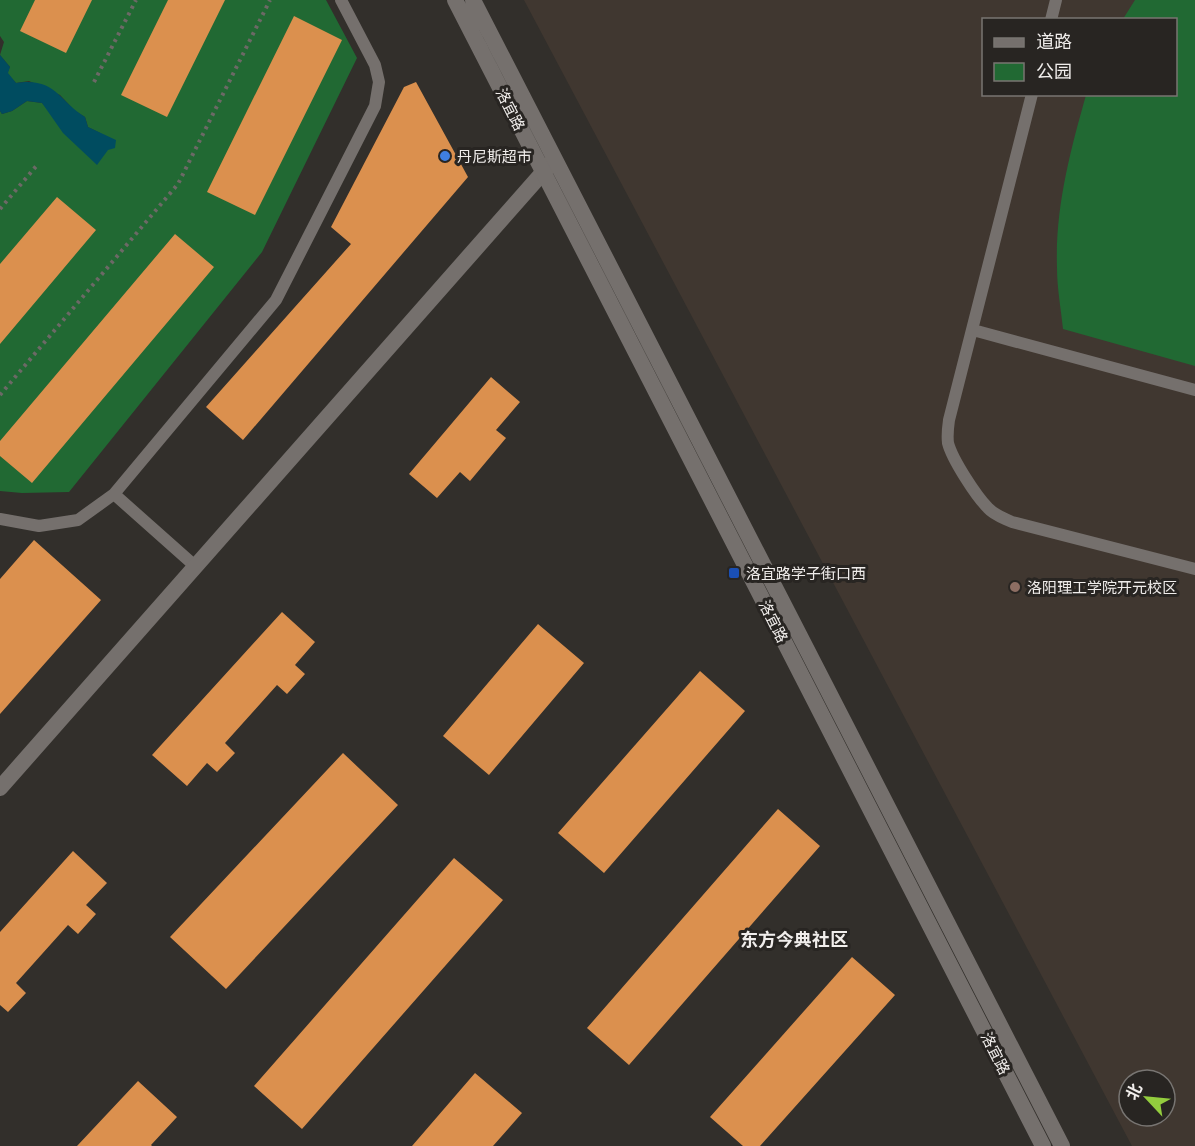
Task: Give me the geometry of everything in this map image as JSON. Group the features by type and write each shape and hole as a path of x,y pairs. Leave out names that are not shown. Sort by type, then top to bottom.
{"street":[{"name":"洛宜路","path":"454,0 1043,1146"},
{"name":"洛宜路","path":"473,0 1062,1146"},
{"path":"0,788 555,158"}],"lane":[{"path":"1,520 39,526 78,520 114,494 276,300 375,106 379,82 375,65 341,0"},
{"path":"1052,18 1056,0"},
{"path":"1032,96 949,420 948,441 953,457 988,508 1012,522 1195,569"},
{"path":"973,330 1195,390"},
{"path":"114,494 195,566"}],"path":[{"path":"94,82 136,0"},
{"path":"0,395 178,184 270,0"},
{"path":"0,209 38,164"}],"shaded area":[{"name":"洛阳理工学院开元校区","path":"524,0 1195,0 1195,1146 1132,1146 1122,1128 1177,1128 1177,1068 1117,1068 1117,1118"}],"green space":[{"path":"0,0 326,0 357,58 262,252 69,492 0,491 0,111 2,114 12,111 27,101 42,103 97,164 100,133 88,127 85,117 75,111 60,95 29,81 16,83 7,73 10,67 0,55 4,42 0,36"},
{"path":"1135,0 1195,0 1195,366 1063,329 1057,276 1058,224 1069,159 1086,96 1177,96 1177,18 1124,18"}],"water":[{"path":"0,55 10,67 8,73 16,83 39,83 55,91 85,117 88,127 116,140 115,148 108,150 97,165 63,133 42,103 27,101 12,111 2,114 0,111"}],"building":[{"path":"35,0 92,0 66,53 20,31"},
{"path":"168,0 225,0 167,117 121,95"},
{"path":"294,16 342,40 255,215 207,192"},
{"path":"416,82 468,177 243,440 206,407 351,244 331,227 404,87"},
{"path":"57,197 96,230 0,344 0,264"},
{"path":"175,234 214,267 32,483 0,456 0,441"},
{"path":"491,377 520,402 496,430 506,438 470,481 460,472 437,498 409,474"},
{"path":"34,540 101,600 0,714 0,579"},
{"path":"282,612 315,642 295,665 305,674 287,694 277,685 225,743 235,753 217,772 207,763 187,786 152,755"},
{"path":"538,624 584,663 489,775 443,736"},
{"path":"700,671 745,711 604,873 558,833"},
{"path":"343,753 398,805 226,989 170,937"},
{"path":"778,809 820,846 629,1065 587,1028"},
{"path":"73,851 107,883 86,905 96,914 78,934 68,925 16,983 26,993 8,1012 0,1005 0,932"},
{"path":"454,858 503,900 302,1129 254,1086"},
{"path":"852,957 895,995 760,1146 743,1146 710,1117"},
{"path":"475,1073 522,1113 493,1146 412,1146"},
{"path":"138,1081 177,1117 152,1146 77,1146"}],"place":[{"name":"丹尼斯超市","path":"445,156"},
{"name":"洛宜路学子街口西","path":"734,573"},
{"name":"洛阳理工学院开元校区","path":"1015,587"}],"district":[{"name":"东方今典社区","path":"794,939"}]}
